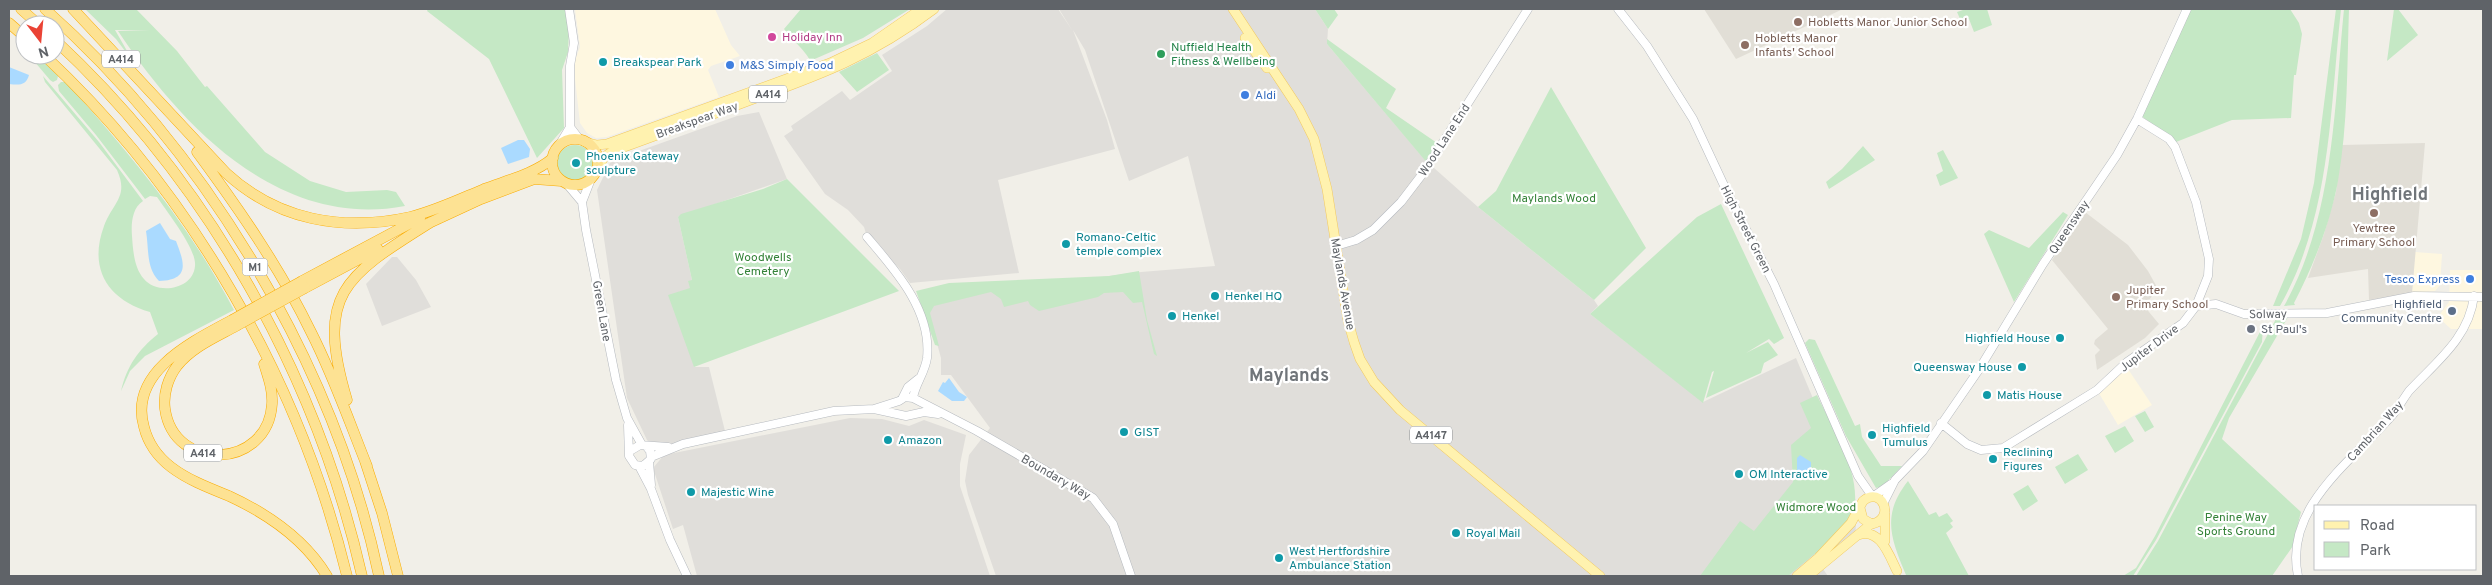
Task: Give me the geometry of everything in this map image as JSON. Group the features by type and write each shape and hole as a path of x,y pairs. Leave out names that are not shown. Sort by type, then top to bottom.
{"highway":[{"name":"M1","path":"45,9 137,102 185,161 238,237 296,340 322,398 360,502 379,576"},
{"name":"A414","path":"73,9 116,52 167,112 242,188 268,204 294,215 317,220 362,222 408,217 439,208 542,166 553,158"},
{"name":"M1","path":"65,50 122,110 170,168 224,246 254,296 306,402 324,446 345,506 362,576"},
{"name":"A414","path":"54,65 93,104 158,182 189,226 250,325 270,385 272,404 267,424 256,440 240,451 223,456 204,454 187,446 173,430 165,411 164,395 171,375 187,356 234,323 304,285 431,222 481,199 534,179 564,182"},
{"name":"M1","path":"167,112 237,208 280,275 324,359 367,466"},
{"path":"572,140 583,141 597,155 598,168 591,179 579,185 564,182 555,173 553,158 558,147 572,140"},
{"path":"304,285 439,208"},
{"name":"M1","path":"398,576 382,513 335,357 333,337 336,312 349,284 368,263 431,222"},
{"path":"234,323 187,345 163,364 155,374 144,396 142,411 148,439 163,460 180,473 258,511 283,527 307,550 327,576"},
{"path":"250,325 302,432 324,496 347,576"}],"main road":[{"name":"Breakspear Way","path":"583,141 597,145 607,144 830,63 872,43 921,9"},
{"name":"Breakspear Way","path":"598,168 604,157 613,151 804,82 849,63 898,35 934,9"},
{"name":"Maylands Avenue","path":"1229,10 1264,65 1275,74"},
{"name":"Maylands Avenue","path":"1229,10 1261,50 1299,108 1314,139 1327,189 1348,321 1360,359 1381,391 1400,410 1600,576"},
{"path":"1261,50 1264,65"},
{"path":"1797,576 1854,527 1865,499 1876,495 1884,502 1887,545 1898,574"},
{"path":"1861,510 1898,574"},
{"path":"1808,576 1850,540 1880,521 1885,514"},
{"path":"1870,527 1887,545"}],"street":[{"path":"558,147 570,127 570,66 574,43 569,9"},
{"name":"Wood Lane End","path":"1336,246 1356,240 1369,233 1390,216 1424,172 1528,9"},
{"name":"High Street Green","path":"1618,9 1647,46 1693,119 1728,194 1774,284 1858,476 1861,510"},
{"name":"Queensway","path":"1876,495 1895,480 1933,434 1978,371 2043,264 2117,154 2136,119 2188,9"},
{"name":"Jupiter Drive","path":"1941,423 1967,444 1981,450 2003,448 2097,390 2127,362 2183,323 2196,306 2208,276 2209,259 2202,224 2190,184 2175,147 2169,139 2136,119"},
{"path":"570,127 583,141"},
{"path":"582,202 591,179"},
{"name":"Green Lane","path":"564,182 582,202 614,373 627,418 630,451"},
{"path":"687,576 670,540 651,489 639,466 630,460 630,451 636,445 675,446 834,411 874,409 909,416 915,413 917,407 914,400 920,377 926,365 927,346 916,303 899,274 867,237"},
{"path":"2203,292 2212,303"},
{"name":"Solway","path":"2196,306 2212,303 2244,314 2327,313 2414,296 2483,296"},
{"name":"Cambrian Way","path":"2298,576 2298,546 2303,523 2311,506 2332,478 2449,350 2468,323 2472,312 2474,296"},
{"path":"901,414 898,406 900,400 908,388 920,377"},
{"path":"874,409 900,400 914,400"},
{"name":"Boundary Way","path":"914,400 978,431 1093,498 1113,524 1132,576"},
{"name":"Boundary Way","path":"915,413 941,414"},
{"name":"Green Lane","path":"627,418 644,446"},
{"path":"644,446 650,459 651,489"},
{"path":"639,466 675,446"},
{"name":"High Street Green","path":"1852,462 1867,486 1876,495"},
{"name":"High Street Green","path":"1858,476 1876,495"},
{"name":"Queensway","path":"1884,502 1895,480"},
{"name":"Queensway","path":"1885,514 1895,480"}],"shaded area":[{"path":"575,9 715,9 731,45 740,56 711,66 708,70 719,97 607,137 596,138 587,133 580,123 575,79 575,60 580,47"},
{"path":"947,9 1058,9 1072,30 1059,9 1315,9 1328,29 1327,44 1425,160 1478,207 1594,300 1598,306 1590,314 1703,402 1796,358 1857,503 1855,542 1823,569 1828,576 996,576 965,481 969,455 990,428 951,375 941,375 941,358 927,307 991,291 1141,272 1215,266 1188,156 1129,181 1085,50 1073,30 1107,120 1115,149 998,180 1019,273 910,283 900,269 867,237 864,227 848,210 825,194 784,136 793,130 791,126 842,91 850,100 892,71 882,55 927,26"},
{"name":"Hobletts Manor Infants' School","path":"1704,9 1843,9 1736,59"},
{"path":"759,112 787,179 678,217 692,280 694,367 709,367 725,431 667,445 652,445 647,440 627,398 597,190 611,161 737,116"},
{"name":"Yewtree Primary School","path":"2425,143 2412,293 2369,300 2368,269 2308,278 2324,234 2336,192 2342,145"},
{"name":"Jupiter Primary School","path":"2085,212 2128,245 2148,271 2158,289 2144,306 2159,324 2145,338 2097,370 2095,355 2100,350 2094,344 2095,340 2108,329 2052,260"},
{"path":"2415,252 2442,254 2440,285 2435,291 2412,293"},
{"path":"392,257 397,257 416,280 431,307 382,326 366,284"},
{"path":"2450,270 2483,270 2483,329 2451,329 2438,317 2449,302"},
{"path":"2126,366 2152,405 2118,425 2097,390"},
{"path":"850,418 882,419 909,426 924,420 966,435 960,464 960,486 990,576 697,576 683,525 673,529 653,468 664,455"}],"green space":[{"path":"85,9 136,9 177,51 205,87 207,86 265,152 310,181 346,192 387,190 396,192 405,206 359,209 316,202 275,186 238,163 203,134 172,102 143,67 118,31 150,31 115,30 134,63 116,39"},
{"path":"428,9 565,9 569,31 568,52 562,70 564,128 537,158 489,59 427,11"},
{"path":"801,9 910,9 863,38 810,61 803,50 784,29"},
{"path":"1315,9 1334,9 1338,15 1328,29"},
{"path":"1966,9 1987,9 1992,25 1974,32 1969,19 1961,21 1957,12"},
{"path":"2191,9 2290,9 2299,23 2302,34 2296,75 2294,75 2291,118 2232,120 2176,142 2140,115"},
{"path":"2336,9 2341,9 2326,161 2319,199 2310,236 2297,272 2280,306 2273,306 2301,239 2314,183"},
{"path":"2344,9 2349,9 2344,138 2335,197 2315,259 2294,303 2295,305 2284,306 2301,272 2313,236 2322,199 2334,123"},
{"path":"2394,9 2398,9 2418,35 2387,61"},
{"path":"1327,39 1396,89 1386,108 1440,145 1428,164 1327,44"},
{"path":"877,53 889,70 857,92 839,72"},
{"path":"37,65 48,65 58,76 57,80 53,82"},
{"path":"43,76 99,142 143,201 134,212 132,231 136,264 144,279 157,287 174,288 181,285 193,274 195,266 191,250 157,197 150,196 145,199 96,135 59,91 58,85 61,82 66,82 136,163 178,219 234,310 145,356 130,371 121,391 126,374 134,359 158,334 150,312 135,307 123,300 105,281 100,269 100,242 104,226 121,193 120,179 117,170 45,82"},
{"name":"Maylands Wood","path":"1551,87 1646,248 1594,300 1478,207 1496,191"},
{"path":"575,145 582,146 588,150 592,156 592,170 588,176 582,180 575,181 568,180 562,176 558,170 557,163 558,156 562,150 568,146"},
{"path":"1863,146 1875,160 1829,189 1826,182 1842,169"},
{"path":"1943,150 1958,178 1940,186 1936,175 1943,171 1937,153"},
{"name":"Woodwells Cemetery","path":"787,179 899,291 694,367 668,295 690,288 688,281 692,280 678,217 681,214 763,189"},
{"path":"1721,204 1784,338 1774,344 1769,339 1746,353 1768,342 1778,355 1764,363 1761,373 1706,398 1714,371 1712,372 1703,403 1590,314 1697,217"},
{"path":"2063,212 2068,215 2014,302 1984,234 1989,230 2029,248"},
{"path":"1139,271 1147,320 1157,356 1154,354 1142,302 1133,303 1123,292 1104,293 1098,297 1039,311 1030,305 1028,301 1004,307 1001,299 991,292 934,306 930,313 939,346 935,345 916,291 949,283 1109,276"},
{"name":"Penine Way Sports Ground","path":"2277,317 2288,317 2229,418 2222,439 2301,512 2295,535 2295,543 2272,576 2136,576 2158,541"},
{"path":"2263,326 2262,342 2156,540 2133,576 2123,576 2136,568 2155,536"},
{"path":"1809,339 1815,340 1855,426 1860,424 1862,437 1881,466 1902,466 1883,486 1876,488 1846,436 1805,343"},
{"name":"Widmore Wood","path":"1817,395 1839,439 1851,472 1855,489 1855,505 1851,520 1832,539 1788,576 1700,576 1740,521 1754,531 1793,482 1791,445 1811,428 1800,403"},
{"path":"2145,411 2154,427 2145,432 2135,416"},
{"path":"2125,426 2134,441 2115,453 2105,436"},
{"path":"2078,454 2088,470 2065,484 2055,467"},
{"path":"1908,481 1929,515 1936,512 1939,517 1947,513 1953,521 1950,523 1953,527 1946,533 1969,576 1906,575 1896,550 1891,527 1894,505"},
{"path":"2028,485 2038,501 2023,511 2013,494"}],"water":[{"path":"9,67 29,75 28,79 24,83 9,84"},
{"path":"518,140 524,140 530,149 529,157 508,164 501,148"},
{"path":"160,223 170,239 176,241 183,263 181,273 176,277 159,281 150,264 146,231"},
{"path":"949,378 959,392 967,397 964,401 952,401 938,391 943,382 945,383"},
{"path":"1800,455 1811,462 1811,472 1806,475 1800,474 1797,470 1797,458"}],"place":[{"name":"Hobletts Manor Junior School","path":"1798,22"},
{"name":"Holiday Inn","path":"772,37"},
{"name":"Hobletts Manor Infants' School","path":"1745,45"},
{"name":"Nuffield Health Fitness & Wellbeing","path":"1161,54"},
{"name":"Breakspear Park","path":"603,62"},
{"name":"M&S Simply Food","path":"730,65"},
{"name":"Aldi","path":"1245,95"},
{"name":"Phoenix Gateway sculpture","path":"576,163"},
{"name":"Yewtree Primary School","path":"2374,213"},
{"name":"Romano-Celtic temple complex","path":"1066,244"},
{"name":"Tesco Express","path":"2470,279"},
{"name":"Henkel HQ","path":"1215,296"},
{"name":"Jupiter Primary School","path":"2116,297"},
{"name":"Highfield Community Centre","path":"2452,311"},
{"name":"Henkel","path":"1172,316"},
{"name":"St Paul's","path":"2251,329"},
{"name":"Highfield House","path":"2060,338"},
{"name":"Queensway House","path":"2022,367"},
{"name":"Matis House","path":"1987,395"},
{"name":"GIST","path":"1124,432"},
{"name":"Highfield Tumulus","path":"1872,435"},
{"name":"Amazon","path":"888,440"},
{"name":"Reclining Figures","path":"1993,459"},
{"name":"OM Interactive","path":"1739,474"},
{"name":"Majestic Wine","path":"691,492"},
{"name":"Royal Mail","path":"1456,533"},
{"name":"West Hertfordshire Ambulance Station","path":"1279,558"}],"district":[{"name":"Highfield","path":"2390,194"},
{"name":"Maylands","path":"1289,375"}]}
